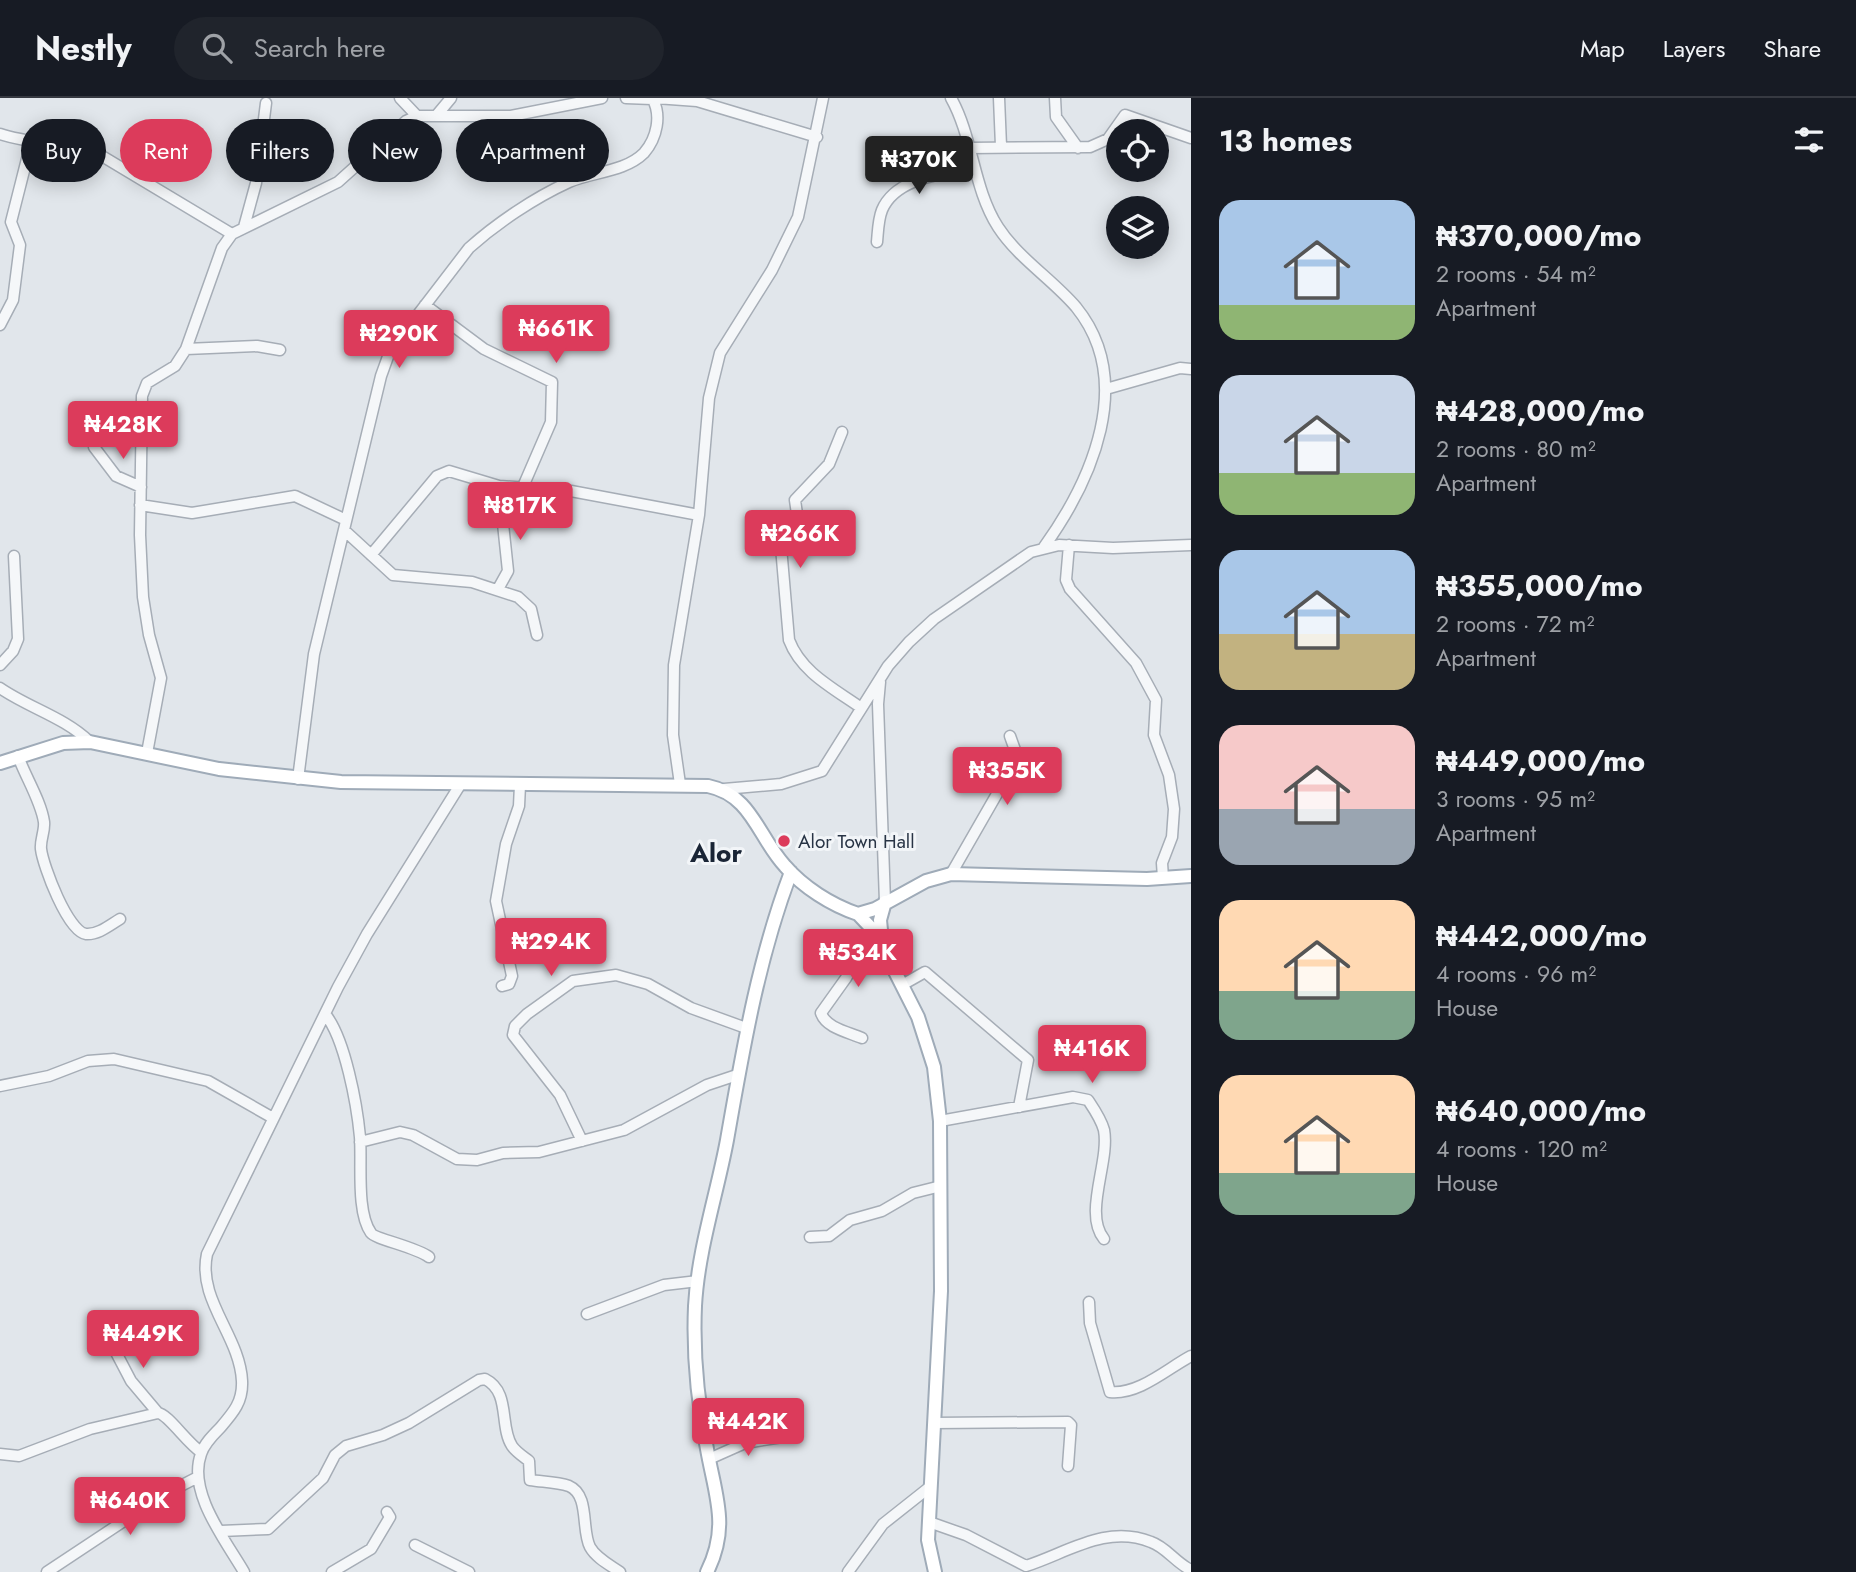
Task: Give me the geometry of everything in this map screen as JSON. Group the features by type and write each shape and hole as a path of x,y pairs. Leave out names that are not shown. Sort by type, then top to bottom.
{"main road":[{"path":"0,763 64,743 90,741 219,769 298,779 460,785 680,784 724,789 745,806 791,872 824,898 858,914 873,929 926,1038 934,1066 940,1121 941,1291 928,1540 935,1572"},
{"path":"707,1572 718,1545 720,1525 719,1493 709,1459 694,1325 698,1280 746,1028 772,927 791,872"},
{"path":"858,914 864,914 926,881 951,874 1191,876"},
{"path":"883,947 880,920 885,902"}],"street":[{"path":"400,98 417,116"},
{"path":"436,116 451,98"},
{"path":"147,753 161,678 149,635 143,597 140,428 145,388 175,366 186,349 222,248 232,234 244,227 338,182 386,138 417,116 493,118 602,98"},
{"path":"626,98 670,99 709,104 817,137"},
{"path":"653,98 658,117"},
{"path":"680,784 673,735 674,665 699,515 709,398 718,360 789,239 804,196 823,98"},
{"path":"724,789 781,784 822,771 882,674 934,619 1044,547 1082,486 1102,423 1106,389 1101,360 1088,326 1075,306 1000,231 988,211 951,98"},
{"path":"999,98 1001,146"},
{"path":"1055,98 1056,117 1078,148"},
{"path":"298,779 314,654 381,376 390,351 480,238 569,182 615,168 642,154 650,144 658,117 670,99"},
{"path":"244,227 256,184 266,103"},
{"path":"969,148 1078,148 1101,144 1125,115 1191,138"},
{"path":"0,134 21,140"},
{"path":"106,158 232,234"},
{"path":"877,242 883,208 900,190 923,178 974,167"},
{"path":"0,325 13,300 20,245 11,222 21,182"},
{"path":"425,305 484,349 552,382 551,422 523,489"},
{"path":"186,349 257,346 280,350"},
{"path":"1106,389 1180,368 1191,369"},
{"path":"842,432 829,464 795,500 799,521 781,547 789,640 793,651 809,670 860,708"},
{"path":"94,447 116,476 141,487"},
{"path":"371,555 441,472 467,475 499,486 571,491 699,515"},
{"path":"498,589 508,571 499,486"},
{"path":"140,505 192,513 295,496 345,525 386,571 401,578 437,578 498,589 518,597 531,609 537,635"},
{"path":"1069,545 1066,580 1070,589 1136,663 1151,685 1156,700 1154,735 1169,775 1174,809 1172,837 1162,863 1163,877"},
{"path":"1044,547 1191,545"},
{"path":"0,665 13,651 18,639 14,556"},
{"path":"882,674 878,704 885,902"},
{"path":"0,688 33,709 77,730 90,741"},
{"path":"867,699 874,698 878,704"},
{"path":"951,874 1013,766 1015,750 1010,736"},
{"path":"18,756 44,821 41,841 44,864 72,922 80,932 86,934 97,932 120,919"},
{"path":"244,1572 221,1531 198,1477 201,1452 242,1398 235,1350 206,1285 204,1269 207,1254 367,934 460,785"},
{"path":"502,986 509,984 512,976 497,908 497,894 506,844 519,806 520,785"},
{"path":"862,1038 832,1026 824,1020 821,1013 846,978 873,929"},
{"path":"902,985 925,972 1028,1060 1019,1108"},
{"path":"582,1141 561,1095 513,1035 515,1026 527,1014 573,981 616,975 648,984 691,1008 746,1028"},
{"path":"325,1014 339,1038 360,1142 364,1215 371,1233 377,1238 417,1248 429,1257"},
{"path":"0,1086 49,1076 88,1061 114,1059 208,1081 273,1118"},
{"path":"360,1142 400,1132 413,1135 457,1159 477,1160 503,1153 539,1152 624,1130 707,1085 737,1075"},
{"path":"940,1121 1082,1096 1092,1106 1103,1127 1105,1141 1097,1216 1098,1230 1104,1239"},
{"path":"810,1237 829,1236 850,1220 882,1211 913,1193 940,1186"},
{"path":"587,1314 664,1285 698,1280"},
{"path":"1089,1302 1090,1323 1110,1392 1119,1392 1158,1377 1191,1356"},
{"path":"109,1339 131,1381 158,1413"},
{"path":"221,1531 268,1529 323,1478 335,1455 346,1446 383,1435 409,1423 479,1380 485,1379 497,1392 505,1408 512,1447 529,1461 530,1480 569,1486 578,1491 582,1499 586,1538 593,1551 620,1572"},
{"path":"0,1454 19,1456 90,1429 158,1413 166,1415 183,1438 201,1452"},
{"path":"934,1423 1068,1422 1071,1430 1068,1466"},
{"path":"709,1459 745,1443 782,1437"},
{"path":"47,1572 163,1495 198,1477"},
{"path":"848,1572 883,1524 931,1486"},
{"path":"332,1572 371,1549 390,1517 387,1512"},
{"path":"929,1522 966,1535 1026,1566 1060,1550 1112,1536 1150,1541 1191,1570"},
{"path":"415,1545 469,1572"}],"place":[{"name":"Alor Town Hall","path":"784,841"}],"district":[{"name":"Alor","path":"716,853"}]}
